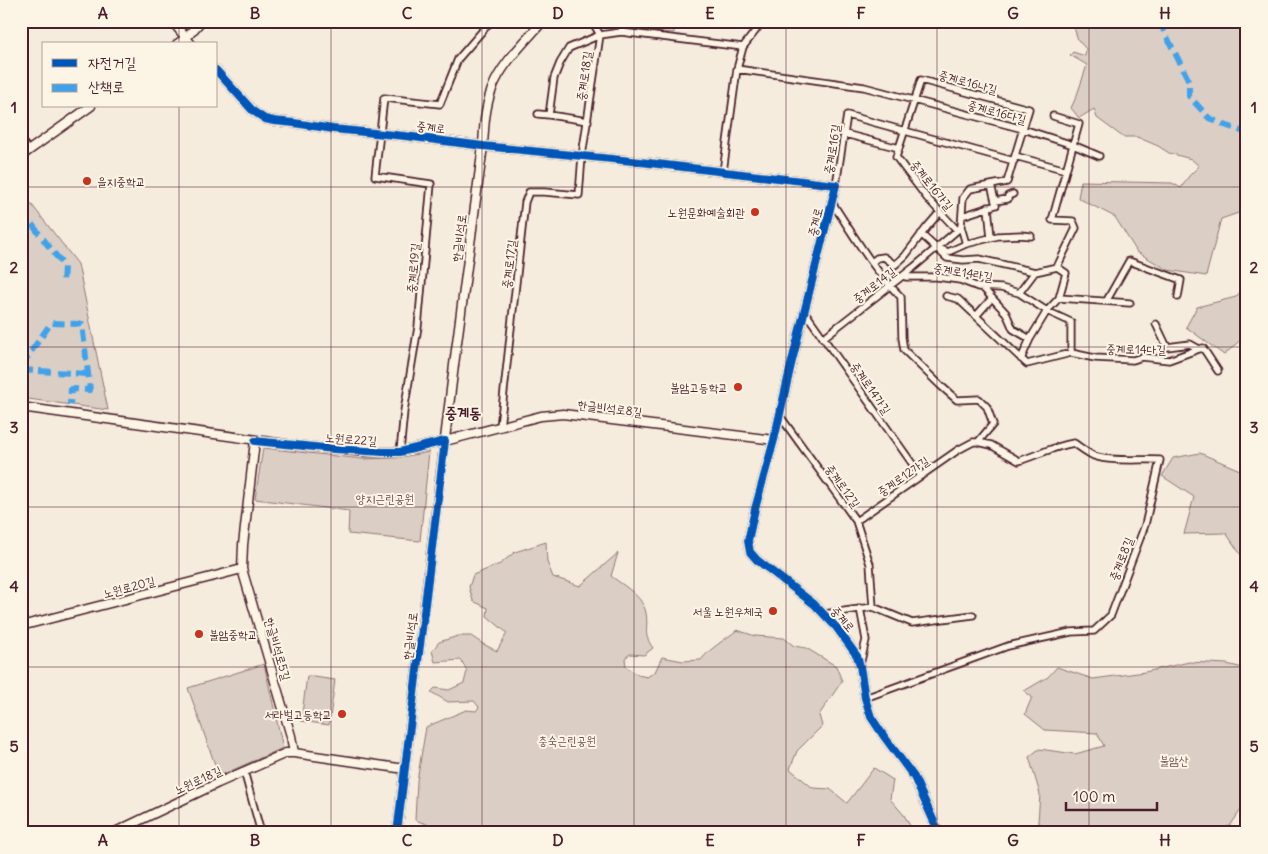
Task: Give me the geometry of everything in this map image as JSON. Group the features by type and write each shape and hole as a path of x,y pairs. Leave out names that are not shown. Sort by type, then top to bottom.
{"street":[{"path":"172,21 188,41 201,21"},
{"name":"한글비석로","path":"397,833 485,121 492,88 498,76 543,21"},
{"name":"중계로18길","path":"582,156 600,35 592,21"},
{"path":"621,32 625,21"},
{"path":"723,172 737,70 743,47 763,21"},
{"path":"380,133 384,98 440,104 458,59 488,22"},
{"path":"600,35 621,32 743,47"},
{"name":"중계로18길","path":"588,121 549,115 554,78 569,48 600,35"},
{"path":"737,70 864,87 914,100"},
{"name":"중계로","path":"218,72 253,111 265,119 333,129 836,185 748,541 750,552 757,560 814,604 842,634 857,656 865,698 871,717 914,777 939,833"},
{"name":"중계로16나길","path":"904,130 921,80 1029,109 1023,129"},
{"name":"중계로16다길","path":"914,100 1023,129 1073,145 1099,156"},
{"path":"21,156 88,108"},
{"path":"538,114 549,115"},
{"name":"중계로16길","path":"836,185 847,115 1014,159 1066,170"},
{"path":"1053,116 1079,124 1052,220 1073,221 1076,228 1057,268"},
{"path":"966,244 959,228 963,198 970,189 1007,182 1023,129"},
{"path":"844,134 899,148 904,130"},
{"name":"중계로19길","path":"380,133 375,176 431,184 418,327 404,411 400,452"},
{"path":"21,140 29,150"},
{"name":"중계로16가길","path":"899,148 896,157 927,198 959,228"},
{"name":"중계로17길","path":"500,427 526,202 529,192 578,195 582,156"},
{"path":"962,216 996,205 991,185"},
{"path":"995,201 1008,199 1008,196 1014,194"},
{"name":"중계로","path":"832,201 889,286"},
{"path":"988,207 991,238"},
{"path":"872,262 877,258 884,257 895,265 905,256 940,212"},
{"name":"중계로14길","path":"823,338 904,275 959,228"},
{"path":"921,234 947,258 979,259 1035,272 1057,268 1066,273 1059,298 1047,312 1030,339 1021,359 958,299 946,296"},
{"path":"936,248 948,252 966,244 998,236 1031,236"},
{"path":"1107,300 1129,261 1181,280 1178,298"},
{"path":"1019,294 1035,272"},
{"name":"중계로14라길","path":"904,275 906,277 937,277 960,280 978,287 1001,288 1019,294 1047,312 1071,322 1071,354"},
{"path":"889,286 901,297 904,350 958,400 978,399 987,407 993,424 978,442"},
{"path":"982,287 1006,314 1013,329 1030,339"},
{"path":"976,316 992,298"},
{"path":"1059,298 1130,302"},
{"name":"중계로14가길","path":"805,312 920,476"},
{"name":"중계로14다길","path":"1156,324 1167,347 1190,344 1199,349"},
{"path":"1199,349 1203,348 1218,371"},
{"name":"중계로14다길","path":"1021,359 1027,364 1071,354 1095,358 1133,360 1142,357 1169,360 1199,349"},
{"name":"노원로22길","path":"21,407 255,440 365,452 400,452 445,442"},
{"name":"한글비석로8길","path":"445,442 541,416 564,414 774,440"},
{"name":"중계로12길","path":"780,416 856,521 870,564 873,607"},
{"name":"한글비석로5길","path":"255,440 242,568 267,650 294,753"},
{"name":"중계로12가길","path":"856,521 961,448 973,442 978,442"},
{"name":"중계로8길","path":"865,698 1008,646 1071,632 1094,631 1111,616 1145,525 1160,460 1110,459 1085,452 1074,443 1062,445 1019,461 991,445 978,442"},
{"name":"노원로20길","path":"21,626 242,568"},
{"path":"824,614 873,607 912,623 973,615"},
{"name":"중계로","path":"860,608 866,640 860,666"},
{"name":"노원로18길","path":"114,833 244,771 286,753 294,753"},
{"path":"294,753 405,769"},
{"path":"244,771 261,833"}],"green space":[{"path":"631,21 675,21 674,33 628,29"},
{"path":"1072,21 1247,21 1247,210 1221,219 1206,276 1168,270 1137,252 1115,217 1078,198 1081,181 1172,183 1181,188 1199,166 1191,159 1169,153 1137,137 1123,137 1097,118 1094,109 1079,118 1071,108 1087,65 1070,55 1073,52 1085,56 1086,49 1078,40"},
{"path":"21,191 78,264 108,410 21,398"},
{"path":"1247,283 1247,334 1224,355 1186,327 1197,307 1236,297"},
{"name":"양지근린공원","path":"263,448 362,459 396,458 429,452 420,541 348,534 349,511 255,499"},
{"path":"1200,453 1247,473 1247,564 1226,533 1184,534 1194,497 1162,476 1173,458"},
{"name":"충숙근린공원","path":"546,542 547,562 553,577 580,586 618,553 611,576 641,601 647,618 647,635 653,648 644,655 630,654 625,658 626,667 638,675 647,677 655,672 662,657 683,661 701,660 713,648 737,630 755,636 784,638 794,646 806,648 836,666 842,681 819,715 822,726 797,751 790,769 813,788 830,789 847,803 874,768 893,780 890,799 904,815 914,833 437,833 438,828 415,820 417,781 426,727 466,710 476,711 479,707 474,701 448,702 431,692 435,688 449,690 464,683 467,671 461,660 435,662 432,651 439,642 458,636 471,636 497,651 507,633 487,616 488,608 473,601 469,587 473,575 500,564 515,552"},
{"name":"불암산","path":"1189,662 1227,664 1247,669 1247,801 1230,826 1202,833 1056,833 1038,822 1040,794 1029,757 1039,749 1075,754 1104,746 1097,733 1045,730 1025,714 1032,697 1024,691 1048,677 1057,667 1093,679 1145,672"},
{"path":"264,664 283,748 219,776 188,688"},
{"path":"307,676 335,680 329,725 301,721"}],"marked path":[{"path":"1159,21 1189,81 1189,96 1209,118 1247,133"},
{"path":"21,210 64,266 63,283"},
{"path":"21,308 23,315 21,341"},
{"path":"21,366 51,323 82,324 90,390 71,389 70,405"},
{"path":"21,370 88,374"}],"cycle path":[{"path":"218,72 253,111 265,119 274,121 836,185 748,541 750,552 757,560 814,604 836,627 857,656 865,698 871,717 914,777 939,833"},
{"path":"255,441 383,452 400,452 445,441 397,833"}],"place":[{"name":"을지중학교","path":"87,181"},
{"name":"노원문화예술회관","path":"755,212"},
{"name":"불암고등학교","path":"738,387"},
{"name":"서울 노원우체국","path":"773,611"},
{"name":"불암중학교","path":"199,634"},
{"name":"서라벌고등학교","path":"342,714"}],"district":[{"name":"중계동","path":"463,412"}]}
